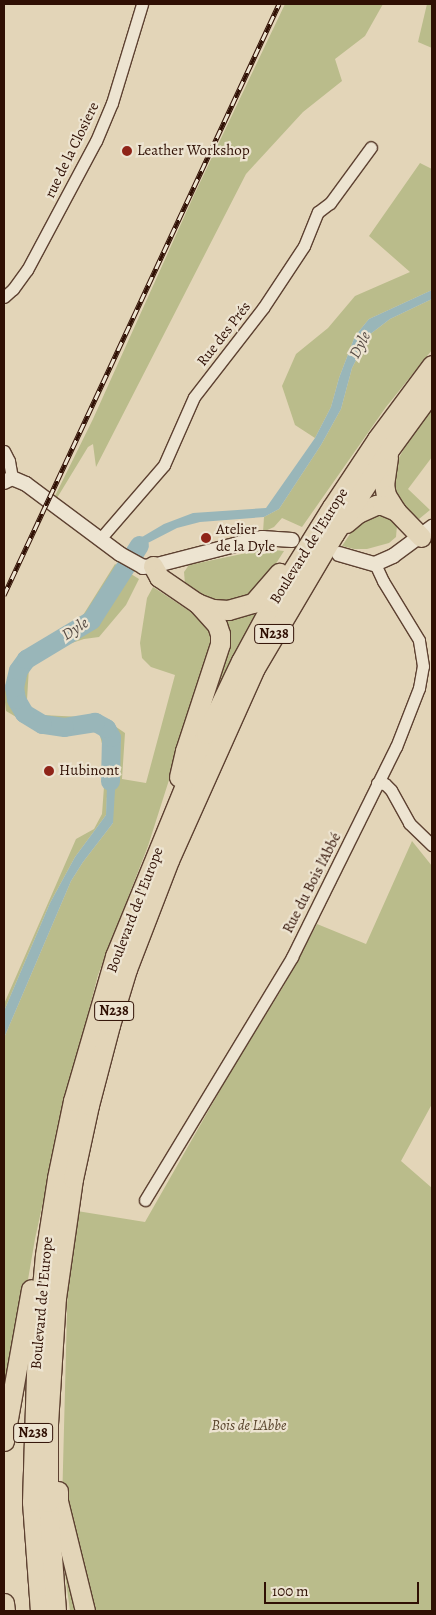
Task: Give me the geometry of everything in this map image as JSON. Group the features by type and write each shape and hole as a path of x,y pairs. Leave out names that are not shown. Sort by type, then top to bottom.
{"highway":[{"name":"Boulevard de l'Europe","path":"40,1611 32,1502 32,1473 37,1341 45,1255 57,1178 73,1101 95,1021 128,921 182,791 241,661 299,559 377,439 432,365"},
{"name":"Boulevard de l'Europe","path":"56,1611 48,1502 48,1424 56,1298 73,1179 89,1105 127,968 169,860 255,668 334,534 388,450 432,391"},
{"path":"388,450 384,484 386,495 396,511"},
{"path":"334,534 369,507 382,505 396,511 427,532"},
{"path":"197,603 213,609 228,610 242,608 254,603 281,571 299,559"},
{"path":"153,566 159,577 197,603 217,625 220,634 220,644 178,775 182,791"},
{"path":"4,1441 36,1266 45,1255"},
{"path":"48,1424 57,1441 58,1501 85,1611"},
{"path":"4,1603 5,1611"}],"street":[{"name":"rue de la Closiere","path":"4,297 13,289 26,270 96,141 112,103 142,4"},
{"name":"Rue des Prés","path":"100,539 164,465 194,397 263,308 304,246 318,212 330,203 371,147"},
{"path":"4,451 10,461 8,480 26,484 120,554 143,567 262,538 292,540"},
{"path":"339,554 375,564 393,556 427,532"},
{"name":"Rue du Bois l'Abbé","path":"145,1200 276,987 396,747 419,688 423,666 421,648 415,632 383,582 375,564"},
{"path":"377,783 385,784 391,790 410,823 432,845"}],"green space":[{"path":"285,4 383,4 365,36 335,59 342,81 303,112 246,174 96,467 93,444 88,447 57,498 55,496 93,419 194,195"},
{"path":"427,4 432,4 432,48 418,42"},
{"path":"420,163 432,169 432,290 369,319 355,336 339,378 331,407 315,438 295,425 282,386 296,354 328,328 355,296 410,272 369,236"},
{"path":"432,299 432,350 386,407 302,527 282,518 274,527 263,532 264,517 279,509 321,445 341,409 352,368 369,335 390,319"},
{"path":"432,408 432,457 408,489 430,510 419,519 396,502 391,472 405,447"},
{"path":"374,513 383,513 391,517 397,525 396,537 389,543 367,549 354,549 342,546 354,528"},
{"path":"266,549 284,551 261,587 251,597 211,605 185,584 184,572 189,565"},
{"path":"115,564 139,579 126,605 99,637 84,639 47,651 29,667 27,700 30,711 41,715 103,718 125,733 122,779 146,783 175,675 151,667 142,658 140,643 147,598 153,587 203,620 209,630 212,645 148,846 98,975 65,1101 35,1239 4,1419 4,1038 71,881 113,823 107,796 106,815 75,857 50,903 4,1011 4,1004 76,839 94,829 102,814 106,759 99,732 93,729 33,727 6,711 4,694 12,668 23,656 80,620"},
{"path":"264,604 201,733 224,616"},
{"name":"Bois de L'Abbe","path":"412,841 432,866 432,1104 401,1161 432,1188 432,1611 70,1611 61,1544 68,1273 77,1211 145,1222 231,1071 283,987 317,924 366,944"}],"water":[{"path":"432,290 432,299 390,319 369,335 352,368 341,409 321,445 279,509 264,517 200,522 177,528 142,546 135,555 129,551 142,537 164,524 193,513 266,508 315,438 331,407 339,378 355,336 369,319"},
{"path":"108,753 117,758 113,823 71,881 4,1038 4,1011 50,903 75,857 106,815"}],"waterway":[{"name":"Dyle","path":"110,781 111,737 106,728 95,722 64,727 42,724 24,713 16,699 14,687 18,670 26,659 91,620 139,545"}],"railway":[{"path":"4,595 279,4"}],"place":[{"name":"Leather Workshop","path":"127,151"},
{"name":"Atelier de la Dyle","path":"206,538"},
{"name":"Hubinont","path":"49,771"}]}
